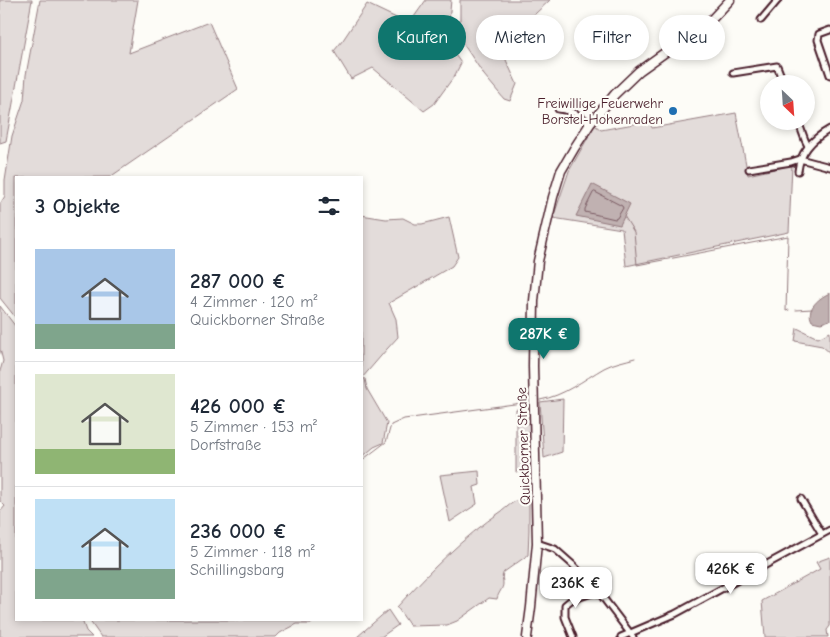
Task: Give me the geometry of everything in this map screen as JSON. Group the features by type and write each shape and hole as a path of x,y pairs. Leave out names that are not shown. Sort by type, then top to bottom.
{"main road":[{"name":"Quickborner Straße","path":"527,637 532,608 537,543 534,301 538,261 548,213 561,171 590,124 615,94 639,71 705,25 730,0"}],"street":[{"path":"761,20 778,0"},
{"path":"830,30 819,34 818,40 830,75"},
{"path":"733,73 777,66 780,75"},
{"path":"558,109 578,114 590,124"},
{"path":"798,171 800,159 808,146 830,129"},
{"path":"801,130 808,146"},
{"path":"749,170 800,159 830,167"},
{"path":"801,499 822,534"},
{"path":"621,637 633,636 830,530"},
{"path":"537,543 555,549 572,564 598,590 633,636"},
{"path":"572,637 565,617 564,605 571,600 598,590"}],"shaded area":[{"path":"0,0 32,0 6,141 0,143"},
{"path":"40,0 138,0 129,53 209,22 238,89 111,176 15,176 15,317 0,298 0,204 5,196 5,181 12,136 24,100 26,75"},
{"path":"426,0 451,0 450,15 415,15"},
{"path":"460,0 550,0 534,15 476,15 476,60 506,60 517,84 510,101 504,99 484,75 466,48 466,15 460,15"},
{"path":"367,4 390,15 378,15 378,60 459,60 461,63 455,75 434,104 424,111 373,68 351,79 334,51"},
{"path":"736,113 748,175 792,165 789,232 626,266 622,229 553,218 569,171 595,125 601,130 650,121 652,128"},
{"path":"363,215 386,219 403,218 415,224 449,217 458,257 452,266 389,303 396,319 398,337 363,377"},
{"path":"0,306 15,326 15,621 82,621 86,631 92,637 0,637 0,512 5,506 0,501 0,371 3,361 0,349"},
{"path":"797,328 818,338 830,332 830,353 822,346 795,341"},
{"path":"363,378 365,379 367,389 387,423 383,443 374,447 363,456"},
{"path":"563,399 562,452 544,458 540,402"},
{"path":"516,409 530,412 532,471 516,472"},
{"path":"479,471 480,485 474,487 477,504 450,522 440,475"},
{"path":"529,499 528,555 504,572 502,576 503,586 497,599 489,598 457,621 447,625 410,626 397,607 409,594 434,568 474,532 514,502"},
{"path":"830,557 830,626 827,630 828,637 765,637 762,601 820,569 816,562"},
{"path":"388,610 398,625 381,637 357,637"},
{"path":"90,621 314,621 311,624 297,624 276,637 101,637"}],"water":[{"path":"592,184 630,204 620,225 576,216"},
{"path":"830,293 830,320 821,323 812,321 810,312 812,308 818,300"}],"waterway":[{"path":"624,216 634,232 637,265 788,236 786,311 789,310"},
{"path":"796,310 812,309"},
{"path":"540,400 557,395 608,366 635,358"},
{"path":"363,459 386,442 391,425 404,419 529,402"}],"place":[{"name":"Freiwillige Feuerwehr Borstel-Hohenraden","path":"673,111"}]}
